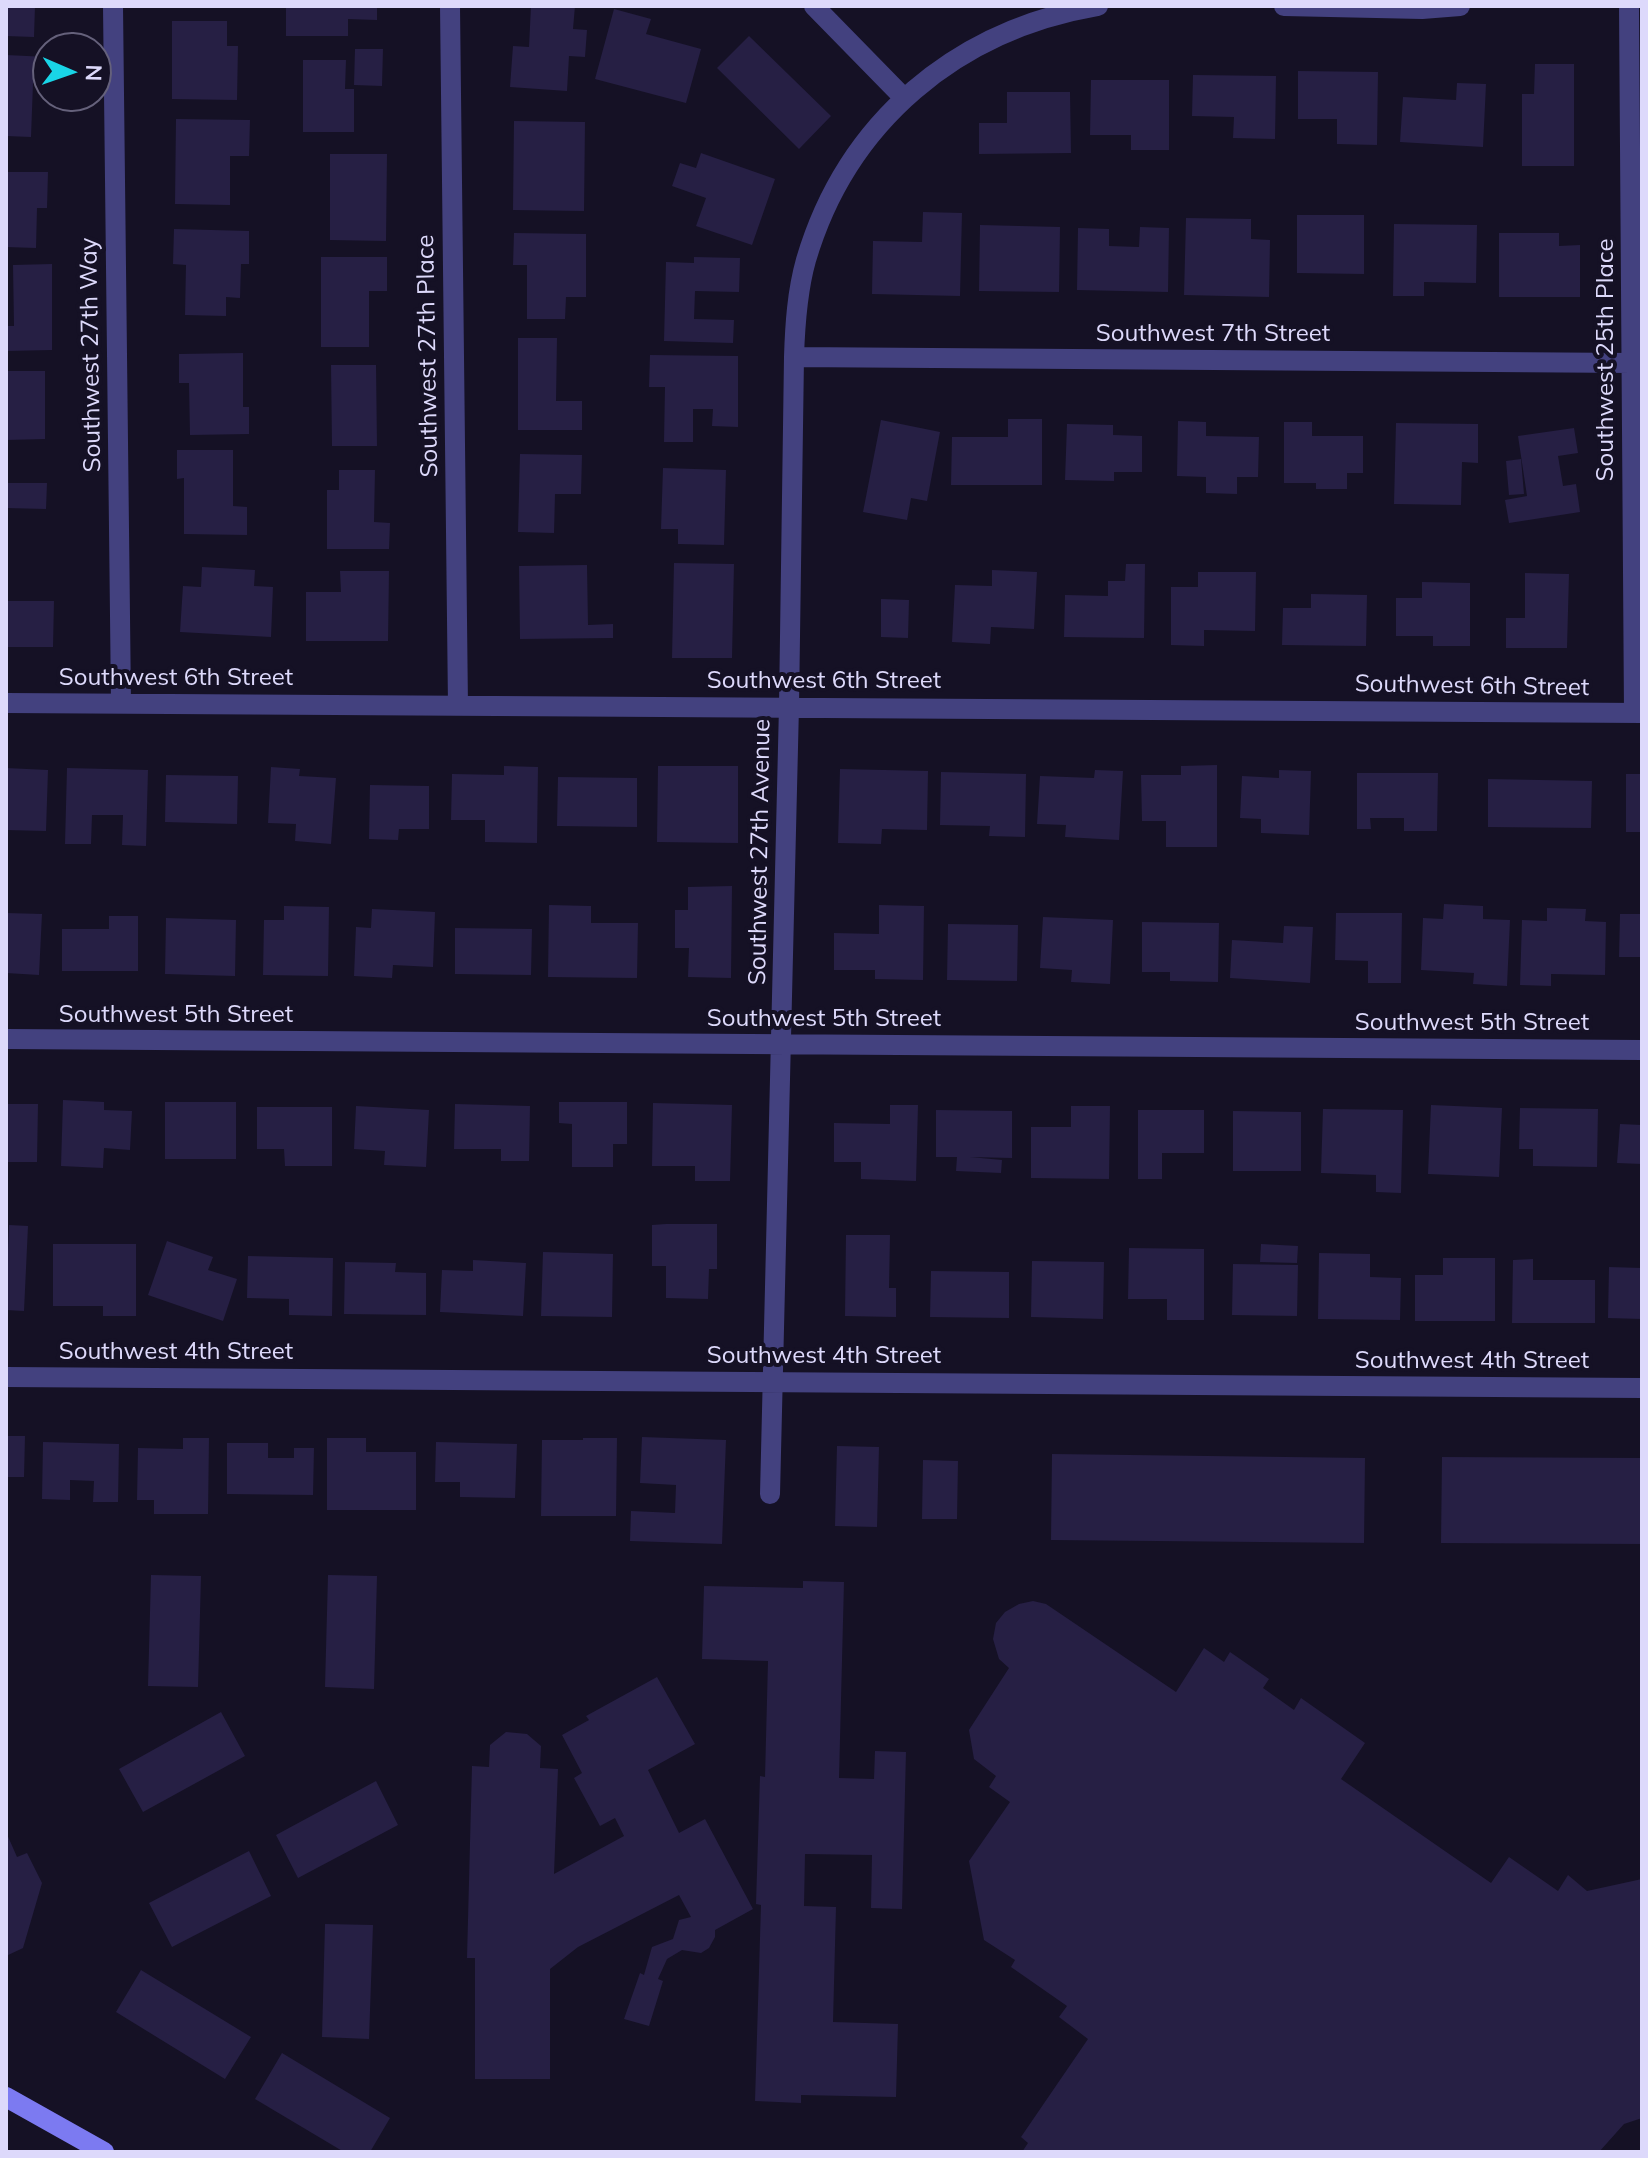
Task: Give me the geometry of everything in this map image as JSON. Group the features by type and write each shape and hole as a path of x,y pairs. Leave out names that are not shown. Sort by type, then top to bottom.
{"street":[{"name":"Southwest 27th Way","path":"113,6 121,703"},
{"name":"Southwest 27th Place","path":"450,6 458,706"},
{"path":"814,6 904,98"},
{"name":"Southwest 27th Avenue","path":"770,1494 794,357 796,309 805,262 822,216 856,153 904,98 961,54 1004,32 1049,16 1098,6"},
{"path":"1284,6 1422,9 1460,6"},
{"name":"Southwest 25th Place","path":"1629,6 1638,713"},
{"name":"Southwest 7th Street","path":"794,357 1632,363"},
{"name":"Southwest 6th Street","path":"6,703 1638,713"},
{"name":"Southwest 5th Street","path":"6,1039 1642,1050"},
{"name":"Southwest 4th Street","path":"6,1377 1642,1388"},
{"path":"6,2097 104,2152"}],"building":[{"path":"6,6 35,6 32,37 6,36"},
{"path":"286,6 377,6 377,20 348,19 348,36 286,36"},
{"path":"531,6 575,6 573,29 587,30 585,57 569,56 567,91 510,87 513,46 529,47"},
{"path":"614,9 651,19 646,34 701,49 686,103 595,79"},
{"path":"172,21 227,21 227,46 238,46 237,100 172,99"},
{"path":"749,36 831,116 799,149 717,68"},
{"path":"355,49 383,49 382,86 354,85"},
{"path":"6,55 32,56 31,137 6,136"},
{"path":"303,60 346,60 345,89 354,89 354,132 303,132"},
{"path":"1535,64 1574,64 1574,166 1522,166 1522,94 1534,94"},
{"path":"1298,71 1378,72 1377,145 1337,144 1337,119 1298,119"},
{"path":"1193,75 1276,76 1275,139 1233,138 1234,117 1192,116"},
{"path":"1091,80 1169,80 1169,150 1131,150 1131,135 1090,135"},
{"path":"1457,83 1486,84 1483,147 1400,142 1403,97 1456,100"},
{"path":"1007,92 1070,92 1071,153 979,154 979,123 1007,123"},
{"path":"176,119 250,120 249,156 230,156 230,205 175,204"},
{"path":"514,121 585,122 584,211 513,210"},
{"path":"701,153 775,179 752,245 696,226 706,198 672,186 680,163 696,168"},
{"path":"330,154 387,154 386,241 330,240"},
{"path":"6,172 48,172 47,208 37,208 36,248 6,247"},
{"path":"923,212 962,213 960,296 872,294 873,241 922,242"},
{"path":"1297,215 1364,215 1364,274 1297,273"},
{"path":"1186,218 1251,219 1251,239 1270,240 1269,297 1184,295"},
{"path":"1394,224 1477,225 1476,283 1424,282 1424,296 1393,296"},
{"path":"980,225 1060,227 1059,292 979,291"},
{"path":"1140,227 1169,228 1168,292 1077,290 1078,228 1109,229 1109,246 1139,247"},
{"path":"174,229 249,231 249,264 241,264 240,298 226,297 226,316 185,315 186,265 173,264"},
{"path":"514,233 586,234 586,297 566,297 565,319 527,319 527,265 513,265"},
{"path":"1499,233 1559,233 1559,246 1580,245 1580,297 1499,297"},
{"path":"321,257 387,257 387,291 369,291 369,347 321,347"},
{"path":"694,257 740,258 739,292 695,291 694,319 734,320 733,343 664,341 666,262 694,263"},
{"path":"52,264 52,350 6,351 6,326 14,326 13,265"},
{"path":"518,338 557,338 556,401 582,401 582,430 518,430"},
{"path":"243,353 243,407 249,407 249,434 190,435 189,383 179,383 179,354"},
{"path":"650,355 738,356 738,427 712,426 713,409 693,409 693,442 664,442 665,387 649,387"},
{"path":"331,365 376,365 377,446 332,446"},
{"path":"6,371 45,371 45,439 6,440"},
{"path":"1008,419 1042,419 1042,485 951,485 952,437 1008,437"},
{"path":"881,420 940,432 927,501 911,498 907,520 863,512"},
{"path":"1178,421 1206,422 1206,436 1259,437 1258,477 1237,477 1237,494 1206,493 1206,477 1177,476"},
{"path":"1284,422 1312,422 1312,436 1363,436 1363,473 1347,473 1347,489 1316,489 1316,483 1284,483"},
{"path":"1396,423 1478,424 1478,463 1462,462 1461,505 1394,504"},
{"path":"1067,424 1113,425 1113,435 1142,436 1142,472 1114,472 1114,481 1065,480"},
{"path":"1574,428 1578,453 1558,456 1563,486 1576,484 1580,512 1509,523 1505,500 1527,496 1518,436"},
{"path":"177,450 233,450 233,506 247,507 247,535 184,534 184,478 177,479"},
{"path":"520,454 582,455 581,494 555,494 554,533 518,532"},
{"path":"1521,459 1524,494 1509,495 1506,461"},
{"path":"663,468 726,470 724,545 678,544 678,529 661,529"},
{"path":"339,470 375,470 374,522 390,523 389,549 327,549 327,490 339,490"},
{"path":"6,483 47,483 46,509 6,508"},
{"path":"674,563 734,564 732,658 672,658"},
{"path":"1126,564 1145,564 1144,638 1064,637 1065,595 1108,596 1108,581 1125,581"},
{"path":"587,565 588,625 613,624 613,638 520,639 519,566"},
{"path":"202,567 255,570 254,586 273,587 271,637 180,632 183,586 201,587"},
{"path":"992,570 1037,572 1034,629 991,627 990,644 952,642 955,585 992,586"},
{"path":"340,571 389,571 388,641 306,641 306,592 341,592"},
{"path":"1198,572 1256,572 1255,631 1204,630 1204,646 1171,645 1171,587 1198,587"},
{"path":"1525,573 1569,574 1567,648 1506,648 1506,618 1525,618"},
{"path":"1422,582 1470,583 1470,646 1433,646 1433,636 1396,636 1396,598 1422,598"},
{"path":"1311,594 1367,595 1366,646 1282,645 1283,608 1311,608"},
{"path":"881,599 909,600 908,638 881,637"},
{"path":"6,601 54,601 53,647 6,647"},
{"path":"1217,765 1217,847 1166,847 1166,821 1142,821 1141,775 1181,775 1181,766"},
{"path":"504,766 538,767 537,843 485,842 485,820 451,820 452,774 504,775"},
{"path":"658,766 738,766 738,843 657,842"},
{"path":"271,767 300,769 299,776 336,778 331,844 295,841 296,824 268,823"},
{"path":"6,768 48,770 46,831 6,830"},
{"path":"67,768 148,770 146,846 122,845 123,815 92,815 91,844 65,844"},
{"path":"840,769 928,771 927,830 882,829 881,844 838,843"},
{"path":"1095,770 1123,771 1119,840 1065,837 1066,825 1037,824 1040,776 1094,778"},
{"path":"1279,770 1311,771 1309,835 1261,833 1261,819 1240,818 1242,776 1279,778"},
{"path":"941,772 1026,774 1025,837 989,836 990,826 940,825"},
{"path":"1357,773 1438,773 1437,831 1404,831 1404,818 1370,818 1371,829 1357,829"},
{"path":"1626,774 1642,774 1642,832 1626,832"},
{"path":"166,775 238,776 237,824 165,822"},
{"path":"558,777 637,778 637,827 557,826"},
{"path":"1488,779 1592,781 1591,828 1488,827"},
{"path":"370,785 429,786 429,829 399,829 398,840 369,839"},
{"path":"732,886 731,978 688,977 689,948 675,948 675,910 688,910 688,887"},
{"path":"1444,904 1483,906 1483,919 1510,920 1507,986 1473,984 1474,973 1421,970 1423,918 1443,919"},
{"path":"549,905 591,906 591,923 638,923 637,978 548,977"},
{"path":"879,905 924,906 923,980 875,979 875,970 834,970 834,933 879,934"},
{"path":"284,906 329,907 328,976 263,975 264,920 284,920"},
{"path":"1547,908 1586,909 1585,921 1606,922 1605,975 1551,974 1551,986 1520,985 1522,920 1547,921"},
{"path":"372,909 435,912 433,967 393,965 392,978 354,976 356,927 371,928"},
{"path":"6,913 42,914 39,975 6,973"},
{"path":"1336,913 1402,913 1401,983 1368,983 1368,961 1335,960"},
{"path":"1620,914 1642,914 1642,957 1619,957"},
{"path":"109,916 138,916 138,971 62,971 62,929 109,929"},
{"path":"1043,917 1113,920 1110,984 1071,982 1072,970 1040,968"},
{"path":"166,918 236,920 235,976 165,974"},
{"path":"1142,922 1219,923 1218,982 1170,981 1170,972 1142,972"},
{"path":"948,924 1018,925 1017,981 947,980"},
{"path":"1284,926 1313,927 1310,983 1230,978 1232,940 1283,943"},
{"path":"455,928 532,929 531,975 455,974"},
{"path":"63,1100 104,1102 104,1110 132,1111 130,1150 104,1148 103,1168 61,1166"},
{"path":"165,1102 236,1102 236,1159 165,1159"},
{"path":"559,1102 627,1102 627,1144 613,1144 613,1167 572,1167 572,1124 559,1123"},
{"path":"653,1103 732,1105 730,1181 695,1181 695,1166 652,1166"},
{"path":"6,1104 38,1104 37,1162 6,1162"},
{"path":"455,1104 530,1106 529,1161 501,1161 501,1149 454,1149"},
{"path":"890,1105 918,1105 916,1181 861,1179 861,1162 834,1162 834,1123 890,1124"},
{"path":"1431,1105 1502,1108 1499,1177 1428,1174"},
{"path":"356,1106 429,1110 426,1167 384,1165 385,1151 354,1149"},
{"path":"1071,1106 1110,1106 1109,1179 1031,1178 1031,1127 1071,1127"},
{"path":"257,1107 332,1107 332,1166 285,1166 284,1149 257,1149"},
{"path":"1520,1108 1598,1109 1597,1167 1533,1166 1533,1149 1519,1149"},
{"path":"1323,1109 1403,1110 1401,1193 1376,1192 1376,1175 1321,1173"},
{"path":"936,1110 1012,1111 1012,1158 970,1157 1002,1160 1001,1173 956,1171 957,1157 936,1157"},
{"path":"1138,1110 1204,1110 1204,1153 1162,1153 1162,1179 1138,1179"},
{"path":"1233,1111 1301,1112 1301,1171 1233,1171"},
{"path":"1620,1124 1642,1125 1642,1164 1617,1163"},
{"path":"717,1224 717,1269 709,1269 708,1299 666,1298 666,1266 652,1266 652,1225"},
{"path":"9,1225 28,1226 24,1311 6,1310"},
{"path":"846,1235 890,1235 889,1288 896,1288 896,1317 845,1316"},
{"path":"167,1241 213,1257 208,1270 237,1279 223,1321 148,1295"},
{"path":"53,1244 136,1244 136,1316 103,1316 103,1306 53,1306"},
{"path":"1261,1244 1298,1246 1297,1263 1260,1262"},
{"path":"1129,1248 1204,1249 1204,1320 1167,1320 1167,1299 1128,1299"},
{"path":"543,1252 613,1254 612,1317 541,1316"},
{"path":"1319,1253 1370,1254 1370,1277 1401,1278 1400,1320 1318,1319"},
{"path":"248,1256 333,1258 332,1316 289,1315 289,1299 247,1298"},
{"path":"1443,1258 1495,1258 1495,1321 1415,1321 1415,1275 1443,1275"},
{"path":"1533,1259 1533,1280 1595,1280 1595,1323 1512,1323 1513,1260"},
{"path":"473,1260 526,1263 523,1316 440,1312 442,1270 473,1271"},
{"path":"1032,1261 1104,1262 1103,1319 1031,1317"},
{"path":"345,1262 396,1263 395,1272 426,1273 426,1315 344,1314"},
{"path":"1233,1264 1298,1265 1297,1316 1232,1315"},
{"path":"1609,1267 1642,1268 1642,1319 1608,1318"},
{"path":"931,1271 1009,1272 1009,1318 930,1317"},
{"path":"6,1436 25,1436 24,1477 6,1477"},
{"path":"642,1437 726,1440 722,1544 630,1541 631,1511 675,1513 676,1485 640,1483"},
{"path":"183,1438 209,1438 208,1514 154,1514 154,1500 137,1500 138,1448 183,1449"},
{"path":"327,1438 366,1438 366,1452 416,1452 416,1510 327,1510"},
{"path":"617,1438 616,1516 541,1516 542,1440"},
{"path":"43,1442 119,1444 118,1502 93,1502 94,1481 70,1480 70,1500 42,1499"},
{"path":"436,1442 517,1444 515,1498 460,1497 460,1482 435,1482"},
{"path":"227,1443 268,1443 268,1458 294,1458 294,1448 314,1448 313,1495 227,1494"},
{"path":"837,1446 879,1447 877,1527 835,1526"},
{"path":"1052,1454 1365,1458 1364,1543 1051,1540"},
{"path":"1442,1457 1642,1458 1642,1544 1441,1543"},
{"path":"923,1460 958,1461 957,1519 922,1519"},
{"path":"151,1575 201,1576 198,1687 148,1686"},
{"path":"328,1575 377,1576 374,1689 325,1687"},
{"path":"803,1581 844,1582 839,1778 874,1779 875,1751 906,1752 902,1909 871,1908 872,1855 805,1854 804,1906 836,1907 833,2022 898,2024 896,2097 801,2095 801,2103 755,2101 761,1905 756,1904 760,1776 765,1777 768,1661 702,1659 704,1586 803,1588"},
{"path":"1033,1601 1046,1604 1176,1692 1204,1648 1224,1662 1230,1652 1269,1679 1263,1688 1294,1710 1301,1698 1365,1743 1341,1779 1491,1883 1509,1857 1558,1891 1568,1875 1587,1891 1642,1879 1642,2118 1624,2124 1599,2152 1022,2152 1028,2143 1021,2137 1088,2039 1059,2017 1067,2006 1011,1967 1015,1960 984,1940 969,1861 1010,1802 989,1787 996,1776 974,1759 969,1730 1009,1668 999,1659 993,1639 996,1623 1005,1612"},
{"path":"657,1677 695,1744 648,1770 679,1833 705,1819 753,1909 715,1930 709,1948 701,1953 682,1950 667,1959 658,1979 663,1981 649,2026 624,2019 640,1973 644,1975 652,1947 673,1939 679,1920 691,1917 679,1895 578,1947 550,1969 550,2079 475,2079 475,1958 467,1958 472,1766 489,1767 490,1745 506,1732 527,1734 541,1746 540,1768 558,1769 554,1874 624,1836 615,1818 600,1826 574,1778 582,1773 562,1735 589,1720 586,1716"},
{"path":"221,1712 245,1756 143,1812 119,1769"},
{"path":"376,1781 398,1825 298,1878 276,1835"},
{"path":"6,1832 17,1857 27,1853 42,1883 23,1948 6,1956"},
{"path":"249,1851 271,1896 172,1947 149,1903"},
{"path":"325,1924 373,1925 369,2039 322,2037"},
{"path":"141,1970 251,2037 225,2079 116,2012"},
{"path":"282,2053 390,2118 370,2152 344,2152 255,2099"}]}
